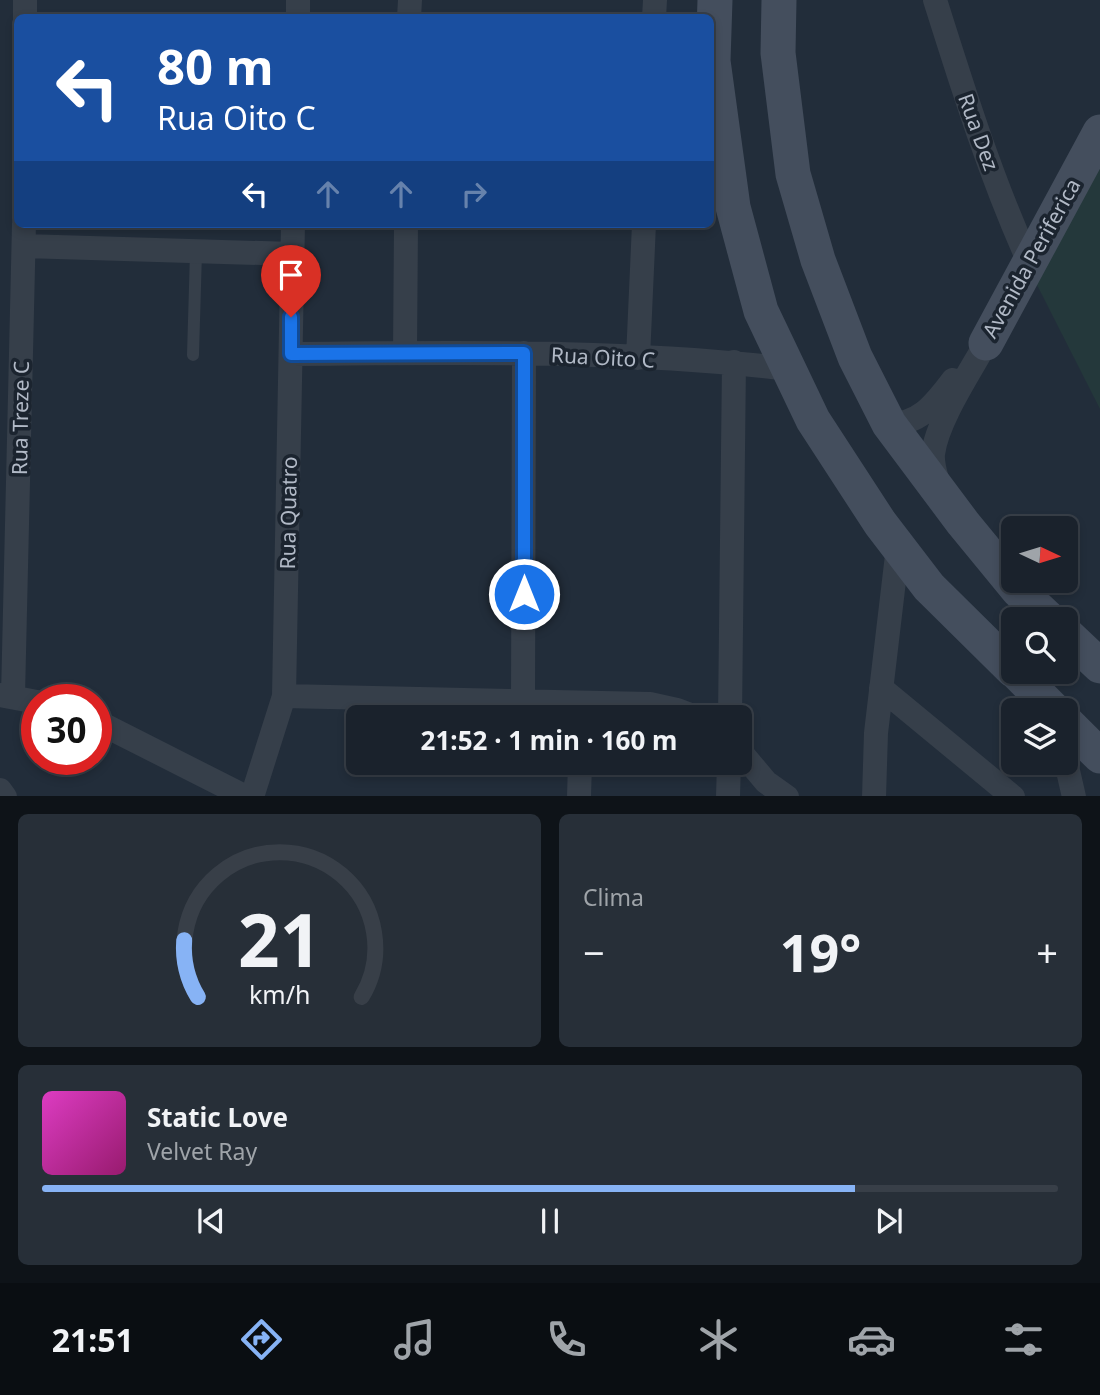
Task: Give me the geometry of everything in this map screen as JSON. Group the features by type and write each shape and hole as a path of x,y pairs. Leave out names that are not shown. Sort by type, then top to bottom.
{"street":[{"path":"714,30 715,0"},
{"path":"779,0 778,53 793,174 818,260 855,357 889,424 1018,590 1036,607"},
{"name":"Rua Dez","path":"934,0 1010,220 1029,262"},
{"path":"714,68 733,207 761,311 813,420 880,523 929,587 1001,658"},
{"name":"Avenida Periferica","path":"889,424 909,422 926,413 986,343 1100,132"},
{"name":"Rua Quatro","path":"252,796 284,696 293,228"},
{"path":"405,353 406,228"},
{"path":"638,358 644,228"},
{"path":"24,235 196,252 292,254"},
{"name":"Rua Treze C","path":"17,698 24,235"},
{"path":"943,496 934,468 936,444 949,410 986,343"},
{"path":"523,702 524,353"},
{"name":"Rua Oito C","path":"291,354 524,353 734,362 789,369"},
{"path":"730,705 734,362"},
{"path":"874,796 876,733 898,547"},
{"path":"1078,646 1100,666"},
{"path":"1027,684 1041,698"},
{"path":"881,688 1013,796"},
{"path":"284,696 523,702 545,705"},
{"path":"112,729 246,796"},
{"path":"1078,734 1100,756"},
{"path":"752,765 766,782 787,796"},
{"path":"579,796 580,775"},
{"path":"728,796 729,775"},
{"path":"1069,775 1074,796"},
{"path":"0,790 5,796"}],"lane":[{"path":"192,355 196,252"}],"green space":[{"path":"1100,164 1100,409 1036,283"}],"route":[{"path":"291,317 291,354 524,353 524,594"}]}
